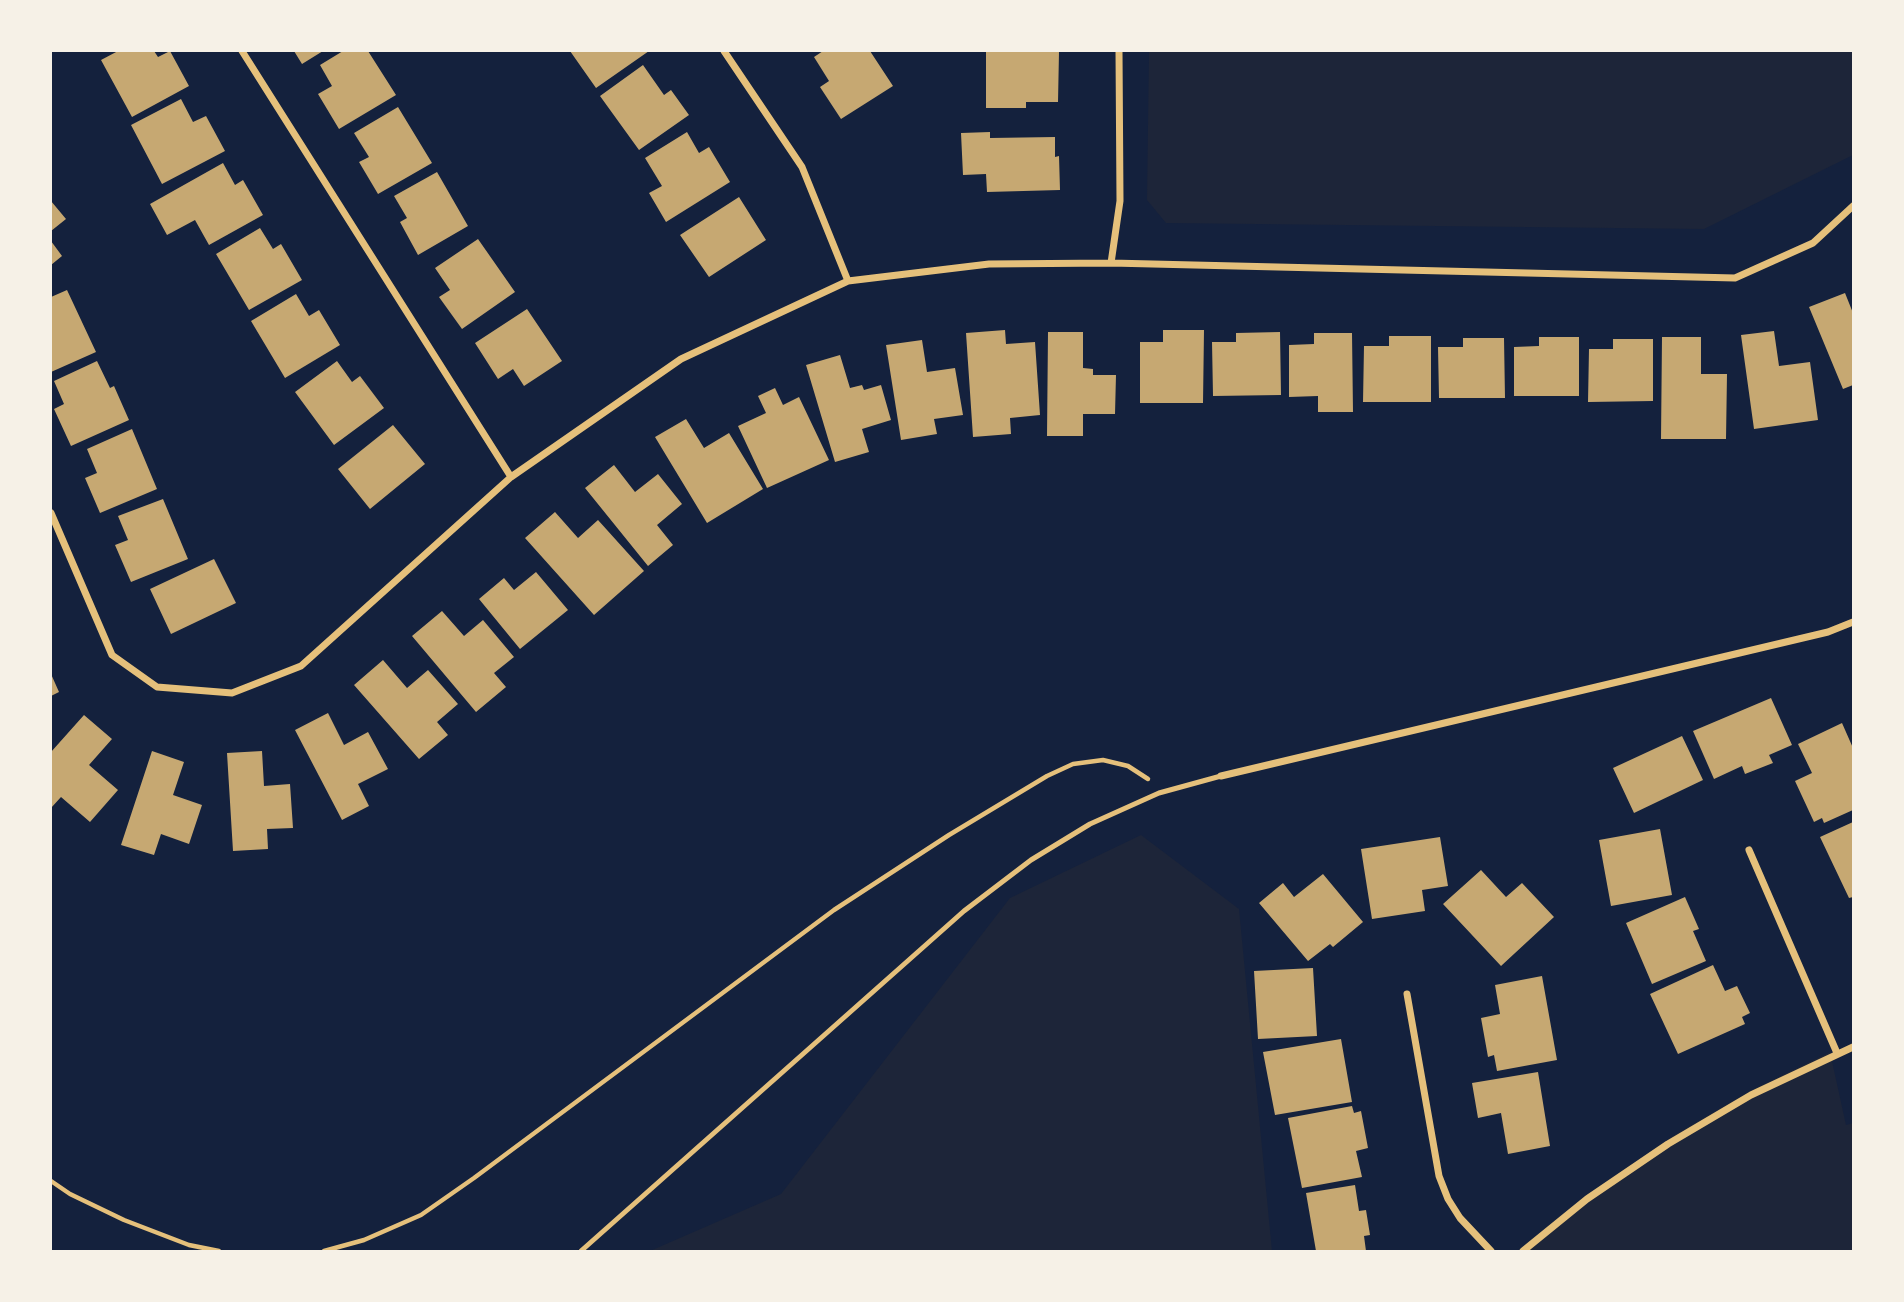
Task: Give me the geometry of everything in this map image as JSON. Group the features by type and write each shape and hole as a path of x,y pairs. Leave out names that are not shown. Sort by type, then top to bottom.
{"street":[{"path":"242,51 511,477"},
{"path":"724,51 802,167 848,281"},
{"path":"1111,263 1120,201 1119,51"},
{"path":"51,513 112,655 157,687 232,693 301,666 511,477 681,359 848,281 989,264 1111,263 1735,278 1813,243 1853,206"},
{"path":"1221,776 1815,635 1853,622"},
{"path":"1749,850 1837,1053"},
{"path":"1407,994 1439,1176 1448,1199 1460,1218 1491,1251"},
{"path":"1523,1251 1587,1199 1668,1144 1751,1095 1853,1046"}],"lane":[{"path":"581,1251 964,911 1031,860 1078,831 1159,793 1221,776"}],"path":[{"path":"324,1251 364,1240 421,1215 834,910 948,835 1047,776 1073,765 1102,760 1128,766 1146,776 1159,793"},
{"path":"51,1181 124,1220 189,1245 219,1251"}],"shaded area":[{"path":"1149,51 1853,51 1853,155 1704,229 1166,223 1147,200"},
{"path":"1141,835 1239,909 1272,1251 650,1251 781,1194 1010,898"},
{"path":"1830,1052 1846,1125 1853,1123 1853,1251 1519,1251 1587,1196 1676,1134 1752,1090"}],"building":[{"path":"118,51 154,51 158,57 170,51 189,86 132,117 101,60"},
{"path":"294,51 323,51 302,64"},
{"path":"343,51 368,51 396,95 339,129 318,94 332,86 320,65"},
{"path":"570,51 649,51 596,88"},
{"path":"823,51 870,51 893,86 841,119 820,87 829,81 814,57"},
{"path":"986,51 1059,52 1058,102 1026,102 1026,108 986,108"},
{"path":"643,65 664,95 671,90 689,115 639,150 600,96"},
{"path":"181,99 193,122 206,116 225,151 162,184 131,125"},
{"path":"398,107 432,163 378,194 359,162 369,157 354,133"},
{"path":"687,132 699,153 709,147 730,182 666,222 649,193 662,186 645,158"},
{"path":"990,132 990,138 1055,137 1055,157 1059,156 1060,190 987,192 986,174 963,175 961,133"},
{"path":"223,163 235,185 243,180 263,215 209,245 195,220 167,235 150,204"},
{"path":"437,172 468,226 418,255 400,222 407,218 394,196"},
{"path":"739,197 766,240 709,277 680,235"},
{"path":"51,201 66,219 51,231"},
{"path":"260,228 273,249 281,244 302,280 249,310 216,254"},
{"path":"478,239 515,292 462,329 439,297 450,290 435,268"},
{"path":"51,241 62,256 51,265"},
{"path":"67,290 96,352 51,372 51,297"},
{"path":"1845,293 1853,313 1853,385 1843,389 1809,307"},
{"path":"296,294 309,316 319,310 340,345 285,378 251,321"},
{"path":"527,309 562,361 524,386 513,369 498,379 475,343"},
{"path":"1005,330 1006,344 1035,342 1040,415 1010,418 1011,434 973,437 966,333"},
{"path":"1163,330 1204,330 1203,403 1140,403 1140,342 1163,342"},
{"path":"1774,331 1779,366 1810,362 1818,420 1754,429 1741,335"},
{"path":"1048,332 1083,332 1083,368 1093,369 1093,375 1116,375 1115,414 1083,414 1083,436 1047,436"},
{"path":"1280,332 1281,395 1213,396 1212,342 1236,342 1236,333"},
{"path":"1314,333 1352,333 1353,412 1318,412 1318,396 1289,397 1289,345 1314,344"},
{"path":"1389,336 1431,336 1431,402 1363,402 1364,346 1389,346"},
{"path":"1539,337 1579,337 1579,396 1514,396 1514,347 1539,346"},
{"path":"1662,337 1701,337 1701,374 1727,374 1726,439 1661,439"},
{"path":"1463,338 1504,338 1505,398 1439,398 1438,347 1463,347"},
{"path":"1613,339 1653,339 1653,401 1588,402 1589,349 1613,349"},
{"path":"922,340 927,372 955,368 963,415 934,419 937,434 901,440 886,345"},
{"path":"840,355 850,388 862,385 864,390 881,385 891,420 862,429 869,452 835,462 806,365"},
{"path":"97,361 110,388 114,386 129,420 71,446 54,409 64,404 54,381"},
{"path":"337,361 352,382 360,376 384,408 334,445 295,392"},
{"path":"775,388 783,405 799,397 829,460 767,488 738,426 766,413 758,396"},
{"path":"686,419 704,448 729,433 763,489 707,523 655,437"},
{"path":"393,425 425,464 370,509 338,469"},
{"path":"132,429 157,489 100,513 85,478 97,473 87,449"},
{"path":"614,465 635,492 658,474 682,504 657,525 673,545 648,566 585,488"},
{"path":"163,499 188,559 131,582 115,545 128,540 118,516"},
{"path":"555,512 578,538 598,520 644,571 594,615 525,538"},
{"path":"214,559 236,603 171,634 150,589"},
{"path":"536,572 568,610 520,649 479,599 504,578 514,590"},
{"path":"442,611 464,636 483,620 514,657 494,673 506,687 476,712 412,636"},
{"path":"383,660 407,688 428,670 458,704 437,722 448,735 419,759 354,685"},
{"path":"51,674 59,692 51,696"},
{"path":"1771,698 1792,745 1769,755 1773,763 1745,774 1742,766 1714,779 1693,731"},
{"path":"328,713 344,745 368,732 388,769 358,784 369,806 342,820 295,730"},
{"path":"84,715 112,739 89,765 118,790 90,822 61,797 51,808 51,752"},
{"path":"1842,723 1853,748 1853,810 1824,823 1822,818 1814,822 1795,781 1812,773 1798,744"},
{"path":"1682,736 1703,780 1634,813 1613,768"},
{"path":"152,751 184,762 173,795 202,805 189,844 161,834 154,855 121,845"},
{"path":"262,751 264,786 290,784 293,828 267,829 268,849 233,851 227,753"},
{"path":"1853,822 1853,897 1849,898 1820,837"},
{"path":"1660,829 1672,895 1611,906 1599,840"},
{"path":"1440,837 1448,886 1422,890 1425,911 1372,919 1361,849"},
{"path":"1481,870 1506,897 1522,883 1554,917 1501,966 1443,904"},
{"path":"1323,874 1363,922 1333,947 1330,944 1308,961 1259,903 1283,883 1294,897"},
{"path":"1685,897 1699,929 1693,931 1706,961 1652,984 1626,923"},
{"path":"1713,965 1725,991 1737,986 1750,1013 1742,1017 1745,1024 1678,1054 1650,994"},
{"path":"1313,968 1317,1036 1258,1039 1254,971"},
{"path":"1542,976 1557,1060 1497,1071 1494,1055 1488,1057 1481,1018 1500,1014 1495,985"},
{"path":"1341,1039 1352,1102 1275,1115 1263,1052"},
{"path":"1538,1072 1550,1146 1508,1154 1501,1113 1478,1118 1472,1083"},
{"path":"1352,1106 1354,1113 1361,1111 1368,1148 1356,1151 1362,1177 1302,1188 1288,1118"},
{"path":"1355,1185 1359,1211 1366,1210 1370,1235 1364,1236 1366,1251 1316,1251 1306,1193"}]}
